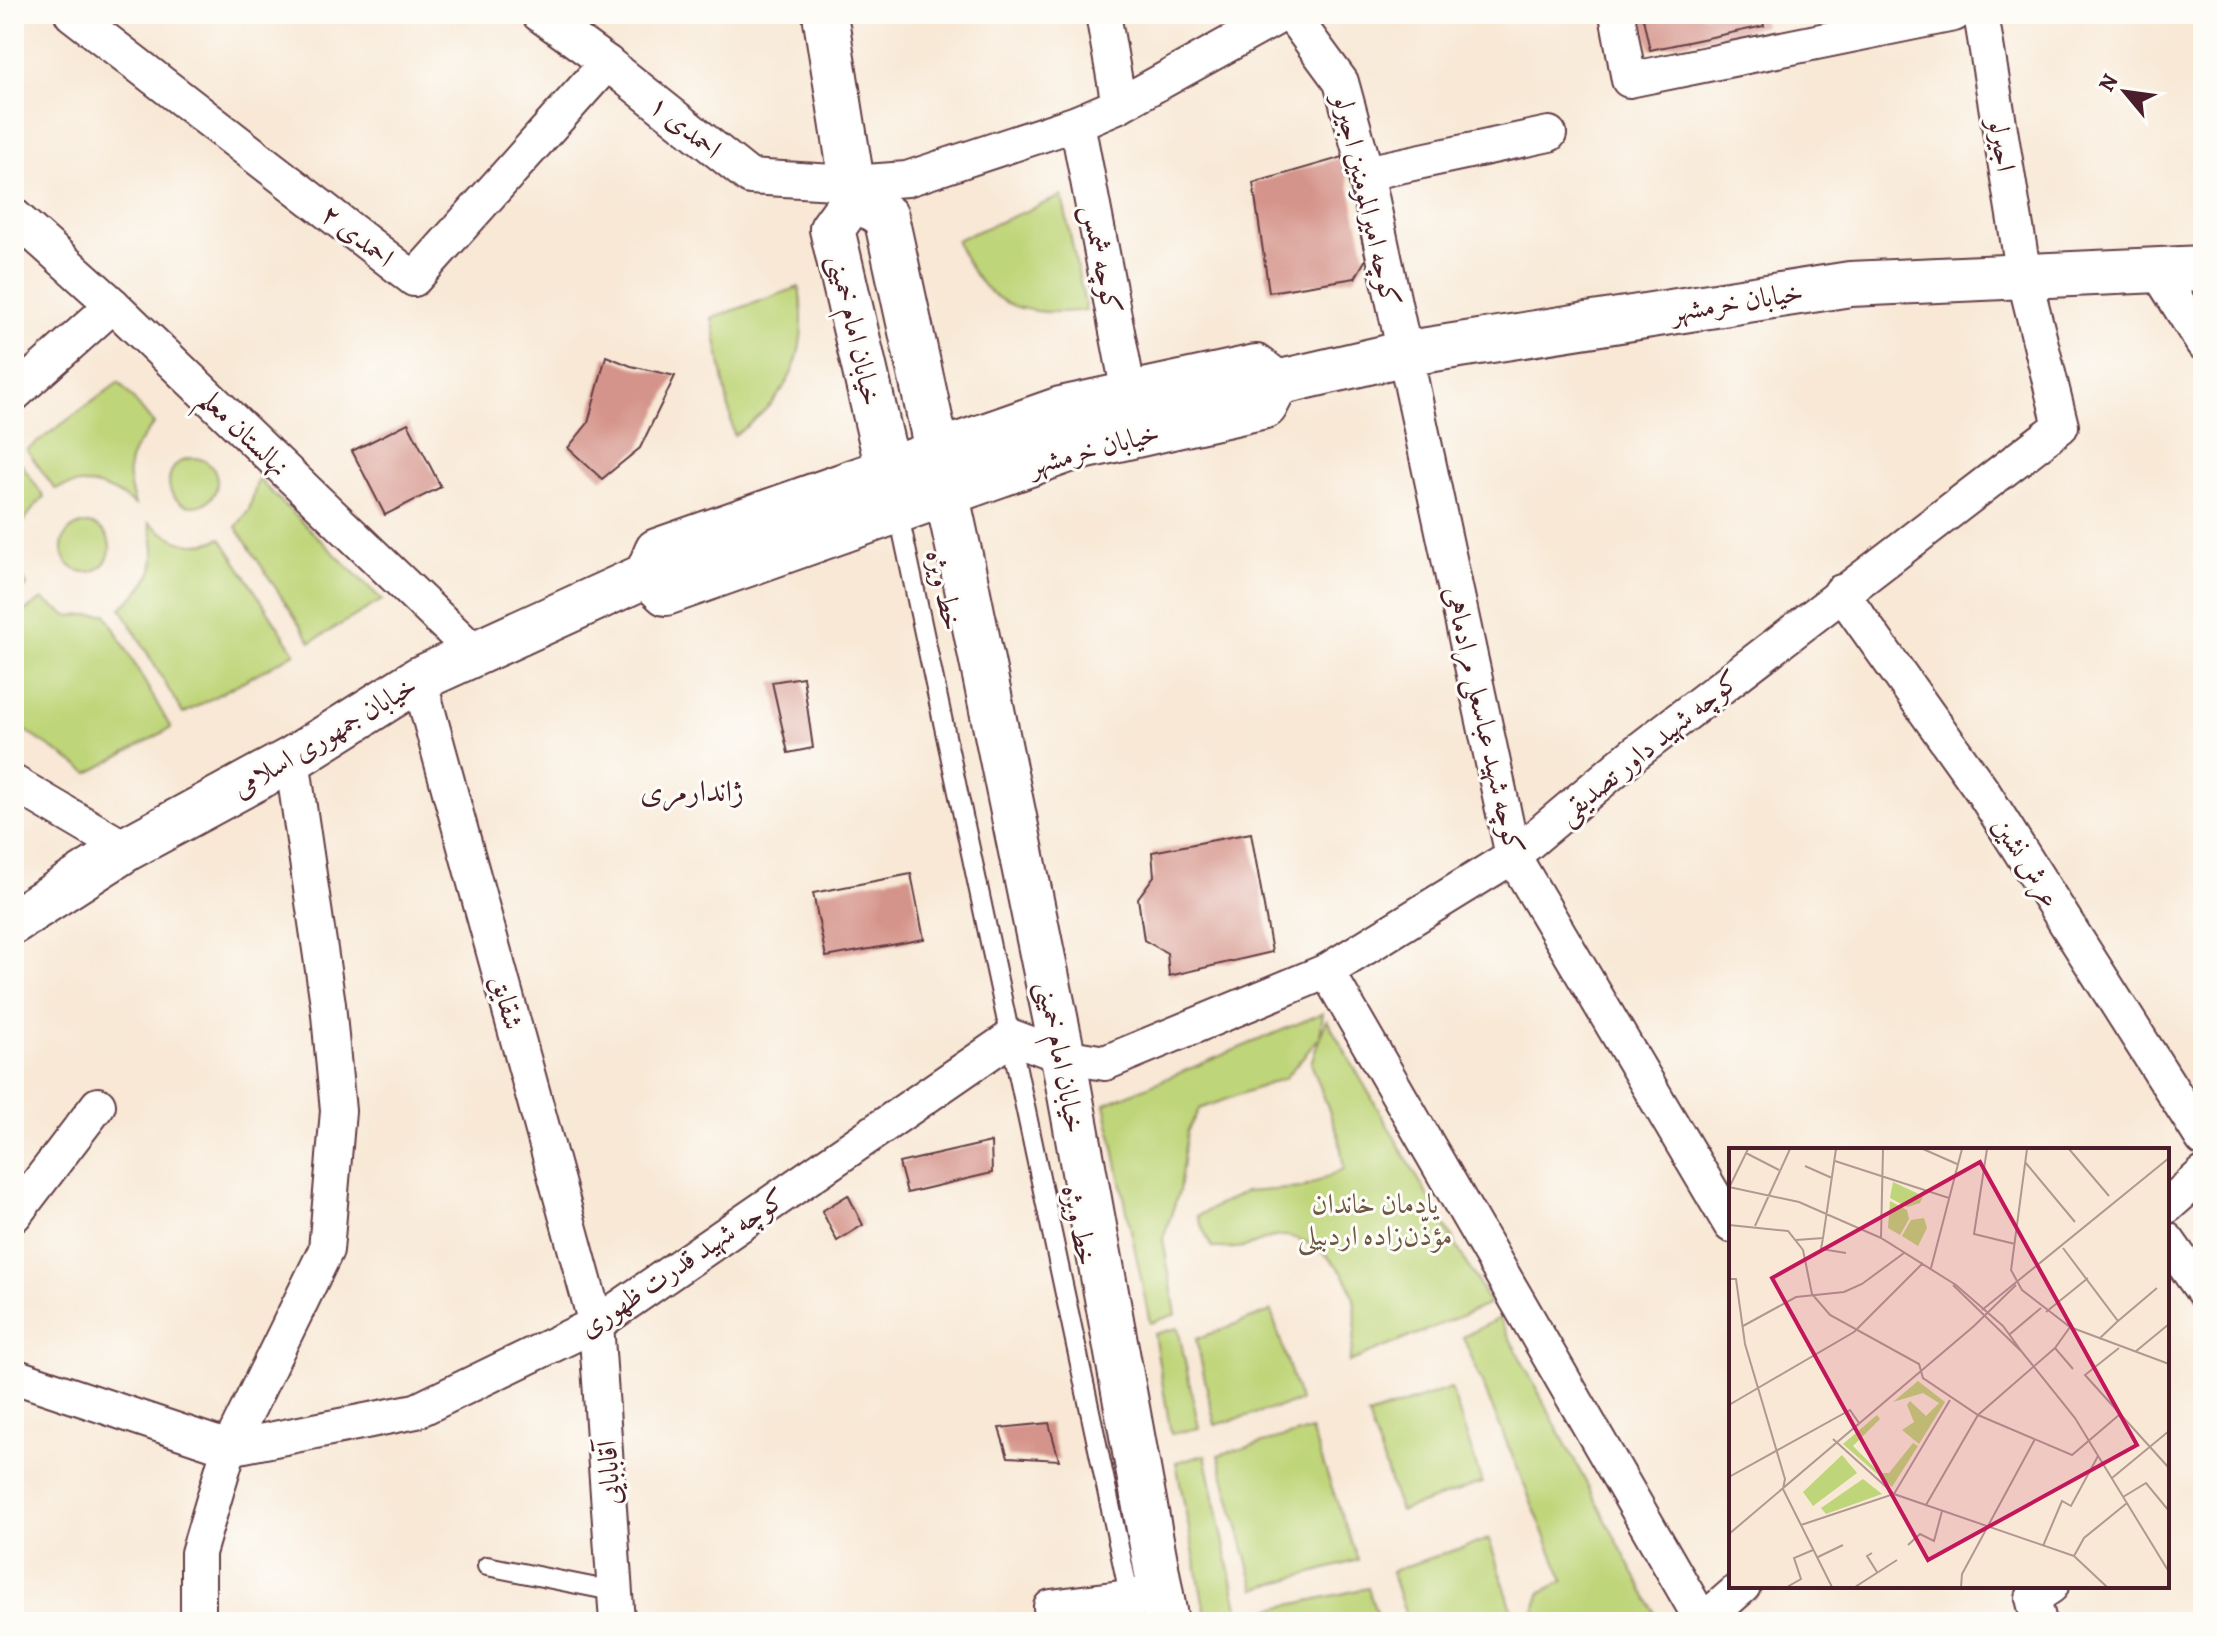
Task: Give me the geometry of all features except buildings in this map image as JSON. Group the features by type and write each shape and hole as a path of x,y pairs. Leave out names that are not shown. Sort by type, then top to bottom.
{"main road":[{"path":"825,14 854,190"},
{"name":"خیابان امام خمینی","path":"893,490 832,229 854,190 886,217 1063,1056 1148,1609"},
{"name":"خیابان خرمشهر","path":"942,473 1069,450 1265,406 1277,383 1402,354 1850,284 2203,268"},
{"name":"خیابان خرمشهر","path":"942,473 1061,409 1256,367 1277,383"},
{"path":"893,490 942,473"},
{"name":"خیابان جمهوری اسلامی","path":"14,921 126,849 292,759 419,679 473,651 647,575 666,593 893,490"}],"street":[{"name":"احمدی ۲","path":"72,14 414,279 607,63"},
{"name":"احمدی ۱","path":"539,14 607,63 750,177 854,190 907,179 1077,123 1119,105 1283,14"},
{"path":"1103,14 1119,105"},
{"name":"کوچه امیرالمومنین اجیرلو","path":"1291,14 1341,82 1366,173 1402,354"},
{"path":"1617,14 1629,80 1954,14"},
{"name":"اجیرلو","path":"1981,14 2024,276"},
{"name":"کوچه شمس","path":"1077,123 1129,394"},
{"path":"1366,173 1549,134"},
{"name":"نهالستان معلم","path":"14,216 113,305 473,651"},
{"path":"2157,270 2203,343"},
{"name":"کوچه شهید داور تصدیقی","path":"1012,1037 1063,1056 1105,1063 1327,971 1513,856 1634,754 2061,426 2024,276"},
{"path":"14,394 113,305"},
{"name":"کوچه شهید عباسعلی مرادماهی","path":"1402,354 1513,856 1729,1222"},
{"name":"عرش نشین","path":"1841,592 1983,792 2203,1139"},
{"name":"شقایق","path":"419,679 596,1324"},
{"path":"198,1622 198,1553 229,1448 326,1250 338,1111 328,1004 292,759"},
{"path":"14,783 126,849"},
{"path":"1327,971 1703,1622 1741,1588"},
{"name":"کوچه شهید قدرت ظهوری","path":"229,1448 416,1411 596,1324 1012,1037"},
{"path":"14,1215 98,1105"},
{"path":"2169,1204 2203,1174"},
{"path":"2169,1243 2203,1291"},
{"name":"آقابابایی","path":"596,1324 617,1607"},
{"path":"14,1376 229,1448"},
{"path":"2039,1622 2033,1598 2048,1588"},
{"path":"1052,1622 1051,1607 1148,1609"}],"lane":[{"name":"خط ویژه","path":"893,490 1012,1037 1148,1609"},
{"path":"487,1566 617,1607"}],"green space":[{"path":"1062,196 1086,310 1041,312 1022,309 991,293 978,279 956,240"},
{"path":"799,287 802,334 792,373 769,406 734,436 712,318"},
{"path":"119,382 154,424 138,444 130,462 129,480 135,505 116,493 88,484 55,489 27,450"},
{"path":"15,455 44,497 21,528 18,561 27,586 14,595"},
{"path":"193,458 210,465 217,482 210,499 193,506 176,499 169,482 176,465"},
{"path":"258,479 382,600 311,642 236,527 249,510"},
{"path":"149,523 166,534 192,544 221,538 295,653 183,714 121,608 141,589 152,571 154,550"},
{"path":"86,524 103,531 110,548 103,565 86,572 69,565 62,548 69,531"},
{"path":"42,599 68,616 106,614 171,728 89,773 14,723 14,619"},
{"name":"یادمان خاندان مؤذّن‌زاده اردبیلی","path":"1323,1013 1320,1036 1327,1020 1490,1304 1349,1362 1355,1329 1354,1300 1343,1274 1319,1250 1285,1236 1243,1247 1212,1248 1197,1216 1245,1192 1303,1188 1344,1169 1339,1137 1311,1063 1320,1037 1285,1078 1199,1109 1187,1132 1179,1191 1163,1239 1176,1314 1150,1323 1105,1104"},
{"name":"یادمان خاندان مؤذّن‌زاده اردبیلی","path":"1271,1311 1300,1401 1215,1425 1196,1339"},
{"name":"یادمان خاندان مؤذّن‌زاده اردبیلی","path":"1499,1318 1655,1613 1630,1622 1531,1622 1541,1592 1564,1581 1463,1337"},
{"path":"1178,1328 1199,1428 1171,1434 1154,1334"},
{"path":"1451,1388 1482,1483 1400,1511 1368,1416"},
{"path":"1311,1430 1358,1560 1255,1589 1218,1455"},
{"path":"1205,1455 1241,1622 1207,1622 1176,1462"},
{"path":"1489,1539 1516,1622 1408,1622 1391,1571"},
{"path":"1368,1588 1379,1622 1265,1622 1262,1611"}],"district":[{"name":"ژاندارمری","path":"692,791"}]}
